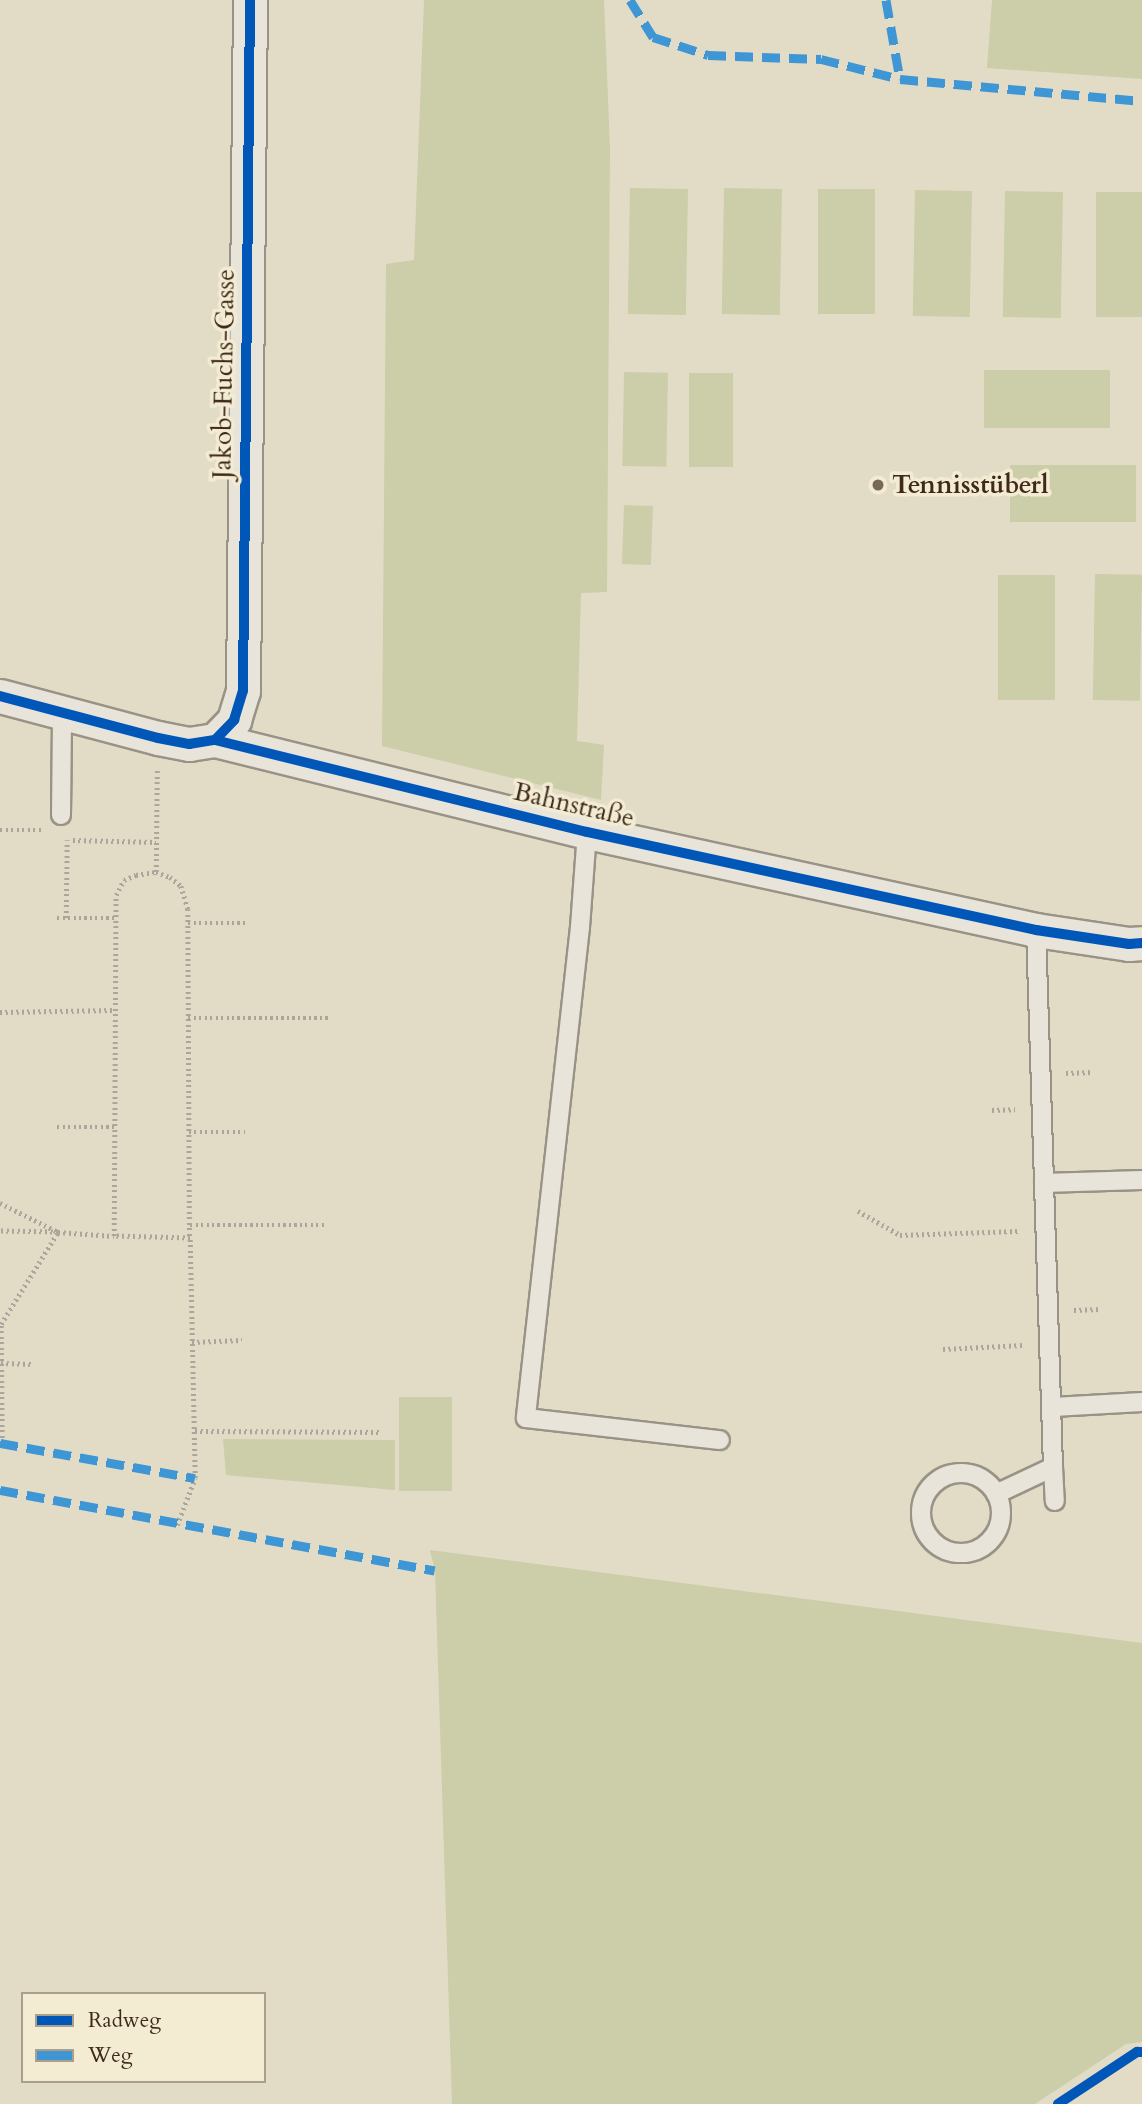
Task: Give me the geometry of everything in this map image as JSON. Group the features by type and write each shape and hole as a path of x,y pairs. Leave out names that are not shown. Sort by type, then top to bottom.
{"street":[{"name":"Jakob-Fuchs-Gasse","path":"215,740 233,720 243,691 250,0"},
{"name":"Bahnstraße","path":"0,696 158,738 189,744 215,740 607,831 919,894 1036,930 1129,944 1142,943"}],"lane":[{"path":"61,815 62,711"},
{"path":"607,831 580,927 526,1418 720,1440"},
{"path":"1036,930 1055,1501"},
{"path":"1044,1183 1142,1180"},
{"path":"1053,1407 1142,1402"},
{"path":"996,1494 1053,1467"},
{"path":"959,1473 974,1475 987,1482 996,1494 1000,1507 996,1532 976,1550 962,1553 946,1551 925,1533 920,1508 933,1484 945,1476 959,1473"}],"path":[{"path":"156,872 158,738"},
{"path":"66,918 67,839"},
{"path":"114,1236 116,895 124,880 156,872 170,877 181,886 188,923 195,1478 177,1525"},
{"path":"57,918 116,918"},
{"path":"188,923 247,923"},
{"path":"0,1012 115,1010"},
{"path":"188,1018 331,1018"},
{"path":"57,1127 114,1127"},
{"path":"189,1132 245,1132"},
{"path":"0,1203 58,1232"},
{"path":"858,1211 900,1235 1045,1230"},
{"path":"190,1225 326,1226"},
{"path":"0,1231 190,1238"},
{"path":"2,1443 0,1324 58,1232"},
{"path":"192,1342 242,1340"},
{"path":"943,1349 1048,1343"},
{"path":"1,1363 33,1364"},
{"path":"195,1431 381,1432"}],"green space":[{"path":"424,0 604,0 610,148 607,592 581,593 577,741 604,745 601,800 382,746 386,264 414,260"},
{"path":"992,0 1142,0 1142,79 987,68"},
{"path":"630,188 688,189 686,315 628,314"},
{"path":"724,188 782,189 780,315 722,314"},
{"path":"818,189 875,189 875,314 818,314"},
{"path":"915,190 972,191 970,317 913,316"},
{"path":"1005,191 1063,192 1061,318 1003,317"},
{"path":"1096,192 1142,192 1142,317 1096,317"},
{"path":"984,370 1110,370 1110,428 984,428"},
{"path":"624,372 668,373 666,467 622,466"},
{"path":"689,373 733,373 733,467 689,467"},
{"path":"1010,465 1136,465 1136,522 1010,522"},
{"path":"624,505 653,506 651,565 622,564"},
{"path":"1095,574 1142,575 1140,701 1093,700"},
{"path":"998,575 1055,575 1055,700 998,700"},
{"path":"399,1397 452,1397 452,1491 399,1491"},
{"path":"223,1439 395,1440 395,1490 226,1475"},
{"path":"430,1550 1142,1643 1142,2042 1126,2044 1035,2104 452,2104 435,1571"}],"marked path":[{"path":"630,0 653,37 708,55 821,59 900,79"},
{"path":"886,0 900,79 1142,101"},
{"path":"0,1443 195,1478"},
{"path":"0,1490 435,1571"}],"cycle path":[{"path":"215,740 234,720 243,691 250,0"},
{"path":"0,696 158,738 189,744 215,740 587,832 1036,930 1129,944 1142,943"},
{"path":"1058,2104 1137,2052 1142,2052"}],"place":[{"name":"Tennisstüberl","path":"878,485"}]}
